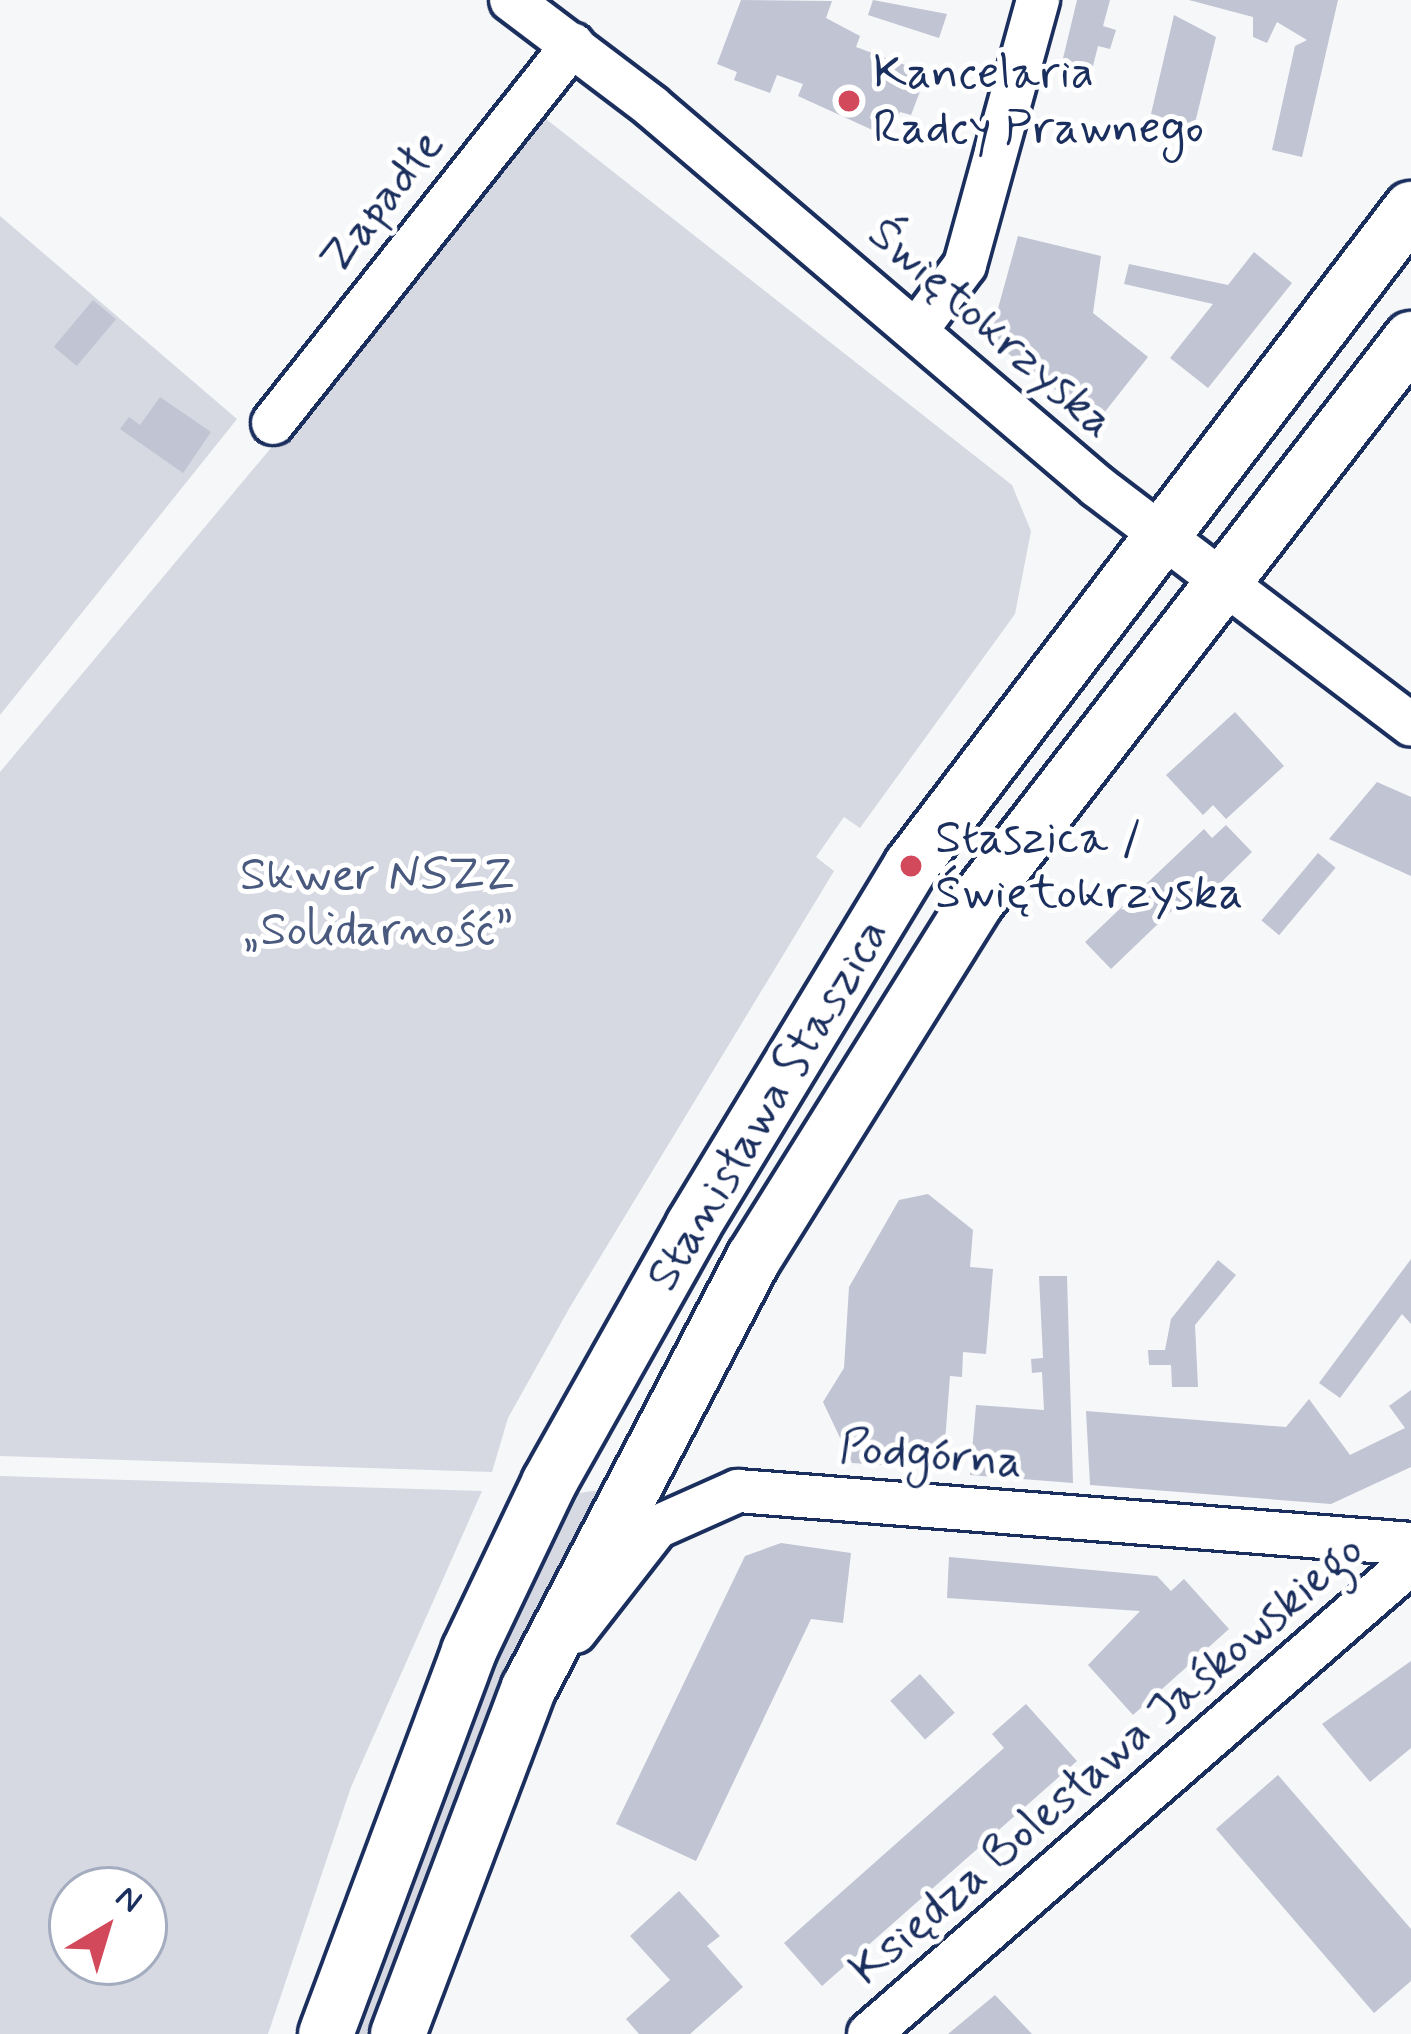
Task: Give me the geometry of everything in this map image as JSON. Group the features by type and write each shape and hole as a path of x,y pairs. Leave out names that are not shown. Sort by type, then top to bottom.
{"main road":[{"name":"Stanisława Staszica","path":"326,2034 469,1651 582,1424 911,866 1411,209"},
{"name":"Stanisława Staszica","path":"398,2034 529,1688 646,1454 917,987 1411,339"}],"street":[{"name":"Świętokrzyska","path":"511,0 573,45 1162,538 1411,725"},
{"path":"916,331 965,265 1038,0"},
{"name":"Zapadłe","path":"273,423 573,45"},
{"name":"Podgórna","path":"529,1688 657,1527 738,1491 1411,1544"},
{"name":"Księdza Bolesława Jaśkowskiego","path":"869,2034 1411,1563"}],"green space":[{"name":"Skwer NSZZ „Solidarność”","path":"546,119 1012,485 1031,531 1015,614 860,828 844,817 816,857 834,871 570,1307 508,1418 492,1472 0,1456 0,772"},
{"path":"0,216 237,419 0,715"},
{"path":"0,1476 482,1491 351,1787 268,2034 0,2034"},
{"path":"599,1490 483,1738 375,2034 353,2034 464,1723 573,1494"}],"building":[{"path":"741,0 832,1 826,18 860,36 856,47 927,73 911,115 900,112 890,138 798,96 803,84 777,75 770,93 734,80 737,72 717,64"},
{"path":"873,0 947,14 939,38 868,15"},
{"path":"1077,0 1110,0 1103,26 1116,30 1110,49 1098,46 1089,82 1059,75"},
{"path":"1189,0 1338,0 1302,157 1272,150 1295,46 1307,40 1277,22 1267,43 1253,37 1253,17"},
{"path":"1174,15 1216,37 1194,127 1151,114"},
{"path":"1018,236 1101,256 1093,313 1148,357 1097,422 1001,348 994,323"},
{"path":"1254,252 1292,283 1208,388 1170,358 1213,304 1124,284 1129,264 1228,285"},
{"path":"93,300 116,319 77,366 54,347"},
{"path":"160,397 211,432 183,473 120,429 129,417 140,425"},
{"path":"1235,712 1284,766 1226,819 1213,805 1203,815 1166,775"},
{"path":"1377,782 1411,797 1411,876 1329,839"},
{"path":"1226,825 1252,852 1197,906 1187,896 1111,969 1085,942 1204,829 1212,838"},
{"path":"1318,853 1336,868 1279,935 1261,920"},
{"path":"928,1194 973,1230 970,1267 993,1269 986,1354 963,1352 962,1377 950,1376 943,1469 852,1463 823,1402 844,1368 849,1287 899,1200"},
{"path":"1411,1259 1411,1324 1402,1314 1340,1398 1319,1383"},
{"path":"1218,1260 1236,1275 1195,1325 1198,1387 1172,1387 1171,1365 1149,1365 1148,1350 1165,1350 1171,1319"},
{"path":"1039,1276 1067,1276 1073,1483 970,1475 976,1405 1044,1410 1042,1372 1032,1373 1031,1359 1043,1358"},
{"path":"1411,1390 1411,1467 1331,1504 1090,1485 1086,1411 1286,1427 1309,1399 1350,1455 1405,1428 1389,1406"},
{"path":"781,1543 851,1553 843,1623 811,1619 696,1861 616,1824 745,1556"},
{"path":"949,1557 1157,1576 1171,1591 1184,1579 1229,1629 1133,1715 1088,1665 1140,1611 947,1598"},
{"path":"1411,1661 1411,1748 1370,1782 1322,1724"},
{"path":"920,1674 955,1713 925,1739 890,1701"},
{"path":"1026,1704 1077,1761 822,1986 784,1943 1004,1748 992,1734"},
{"path":"1278,1775 1411,1929 1411,1981 1374,2013 1216,1829"},
{"path":"679,1891 720,1936 707,1946 743,1987 690,2034 639,2034 626,2019 670,1980 630,1936"},
{"path":"995,1995 1032,2034 948,2034"}],"place":[{"name":"Kancelaria Radcy Prawnego","path":"849,101"},
{"name":"Staszica / Świętokrzyska","path":"911,866"}]}
